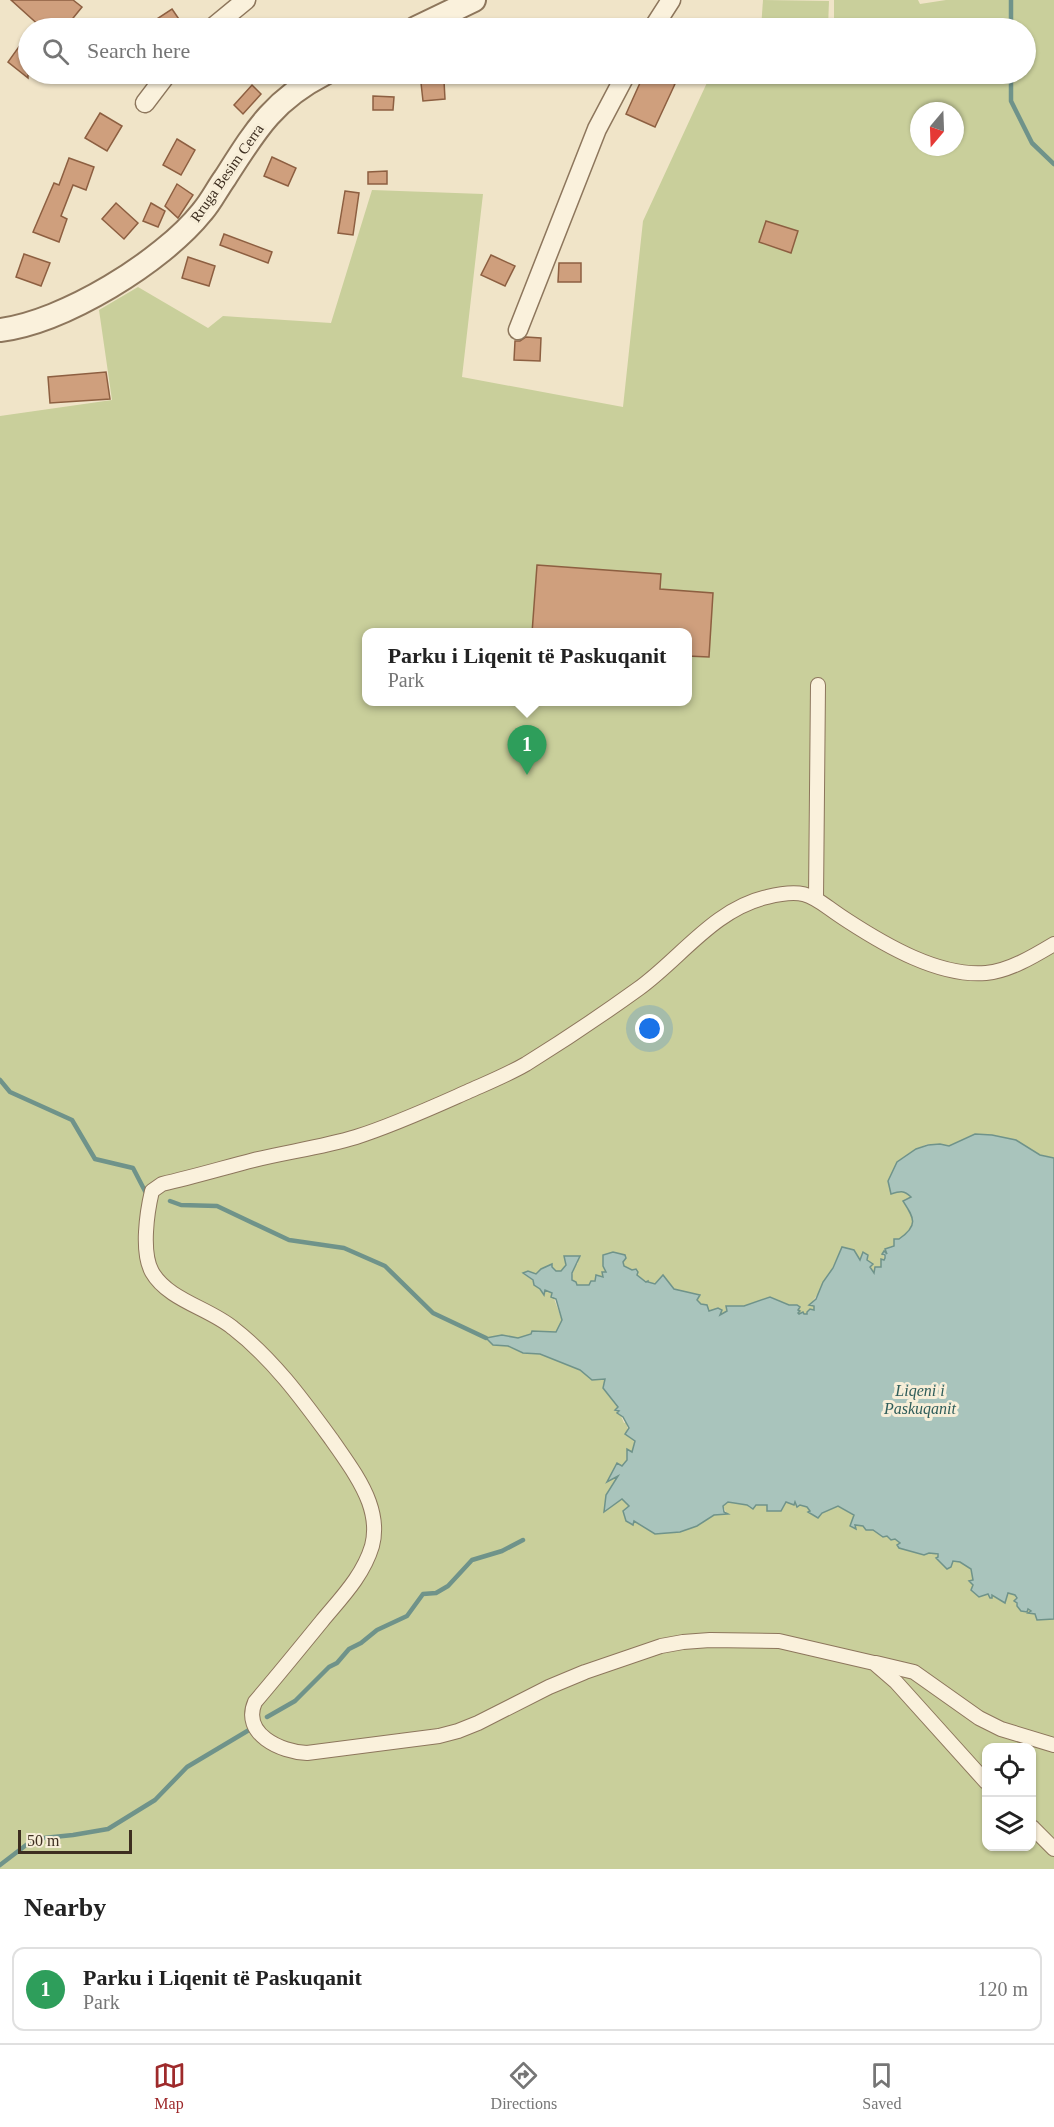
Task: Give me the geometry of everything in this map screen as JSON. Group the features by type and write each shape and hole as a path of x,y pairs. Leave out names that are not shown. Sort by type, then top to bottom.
{"street":[{"path":"224,18 246,0"},
{"path":"659,18 671,0"},
{"path":"435,18 466,2"},
{"path":"144,103 159,84"},
{"name":"Rruga Besim Cerra","path":"0,330 44,320 78,305 163,252 203,211 271,111 308,84"},
{"path":"518,330 597,129 621,84"},
{"path":"816,898 818,685"},
{"path":"1054,944 1005,968 987,973 969,973 916,958 887,945 805,893 790,892 744,904 705,931 638,989 523,1065 442,1103 354,1138 162,1184 152,1191 148,1209 147,1257 152,1271 174,1294 213,1313 232,1326 287,1378 345,1459 369,1501 375,1535 372,1548 359,1575 252,1708 253,1724 259,1732 281,1748 308,1753 415,1740 458,1731 585,1672 661,1646 683,1642 742,1639 779,1641 914,1672 979,1718 1001,1729 1054,1745"},
{"path":"874,1663 896,1682 982,1777"},
{"path":"1036,1831 1054,1849"}],"green space":[{"path":"763,0 829,1 828,18 762,18"},
{"path":"834,0 918,0 920,4 946,0 1054,0 1054,1158 1040,1155 1016,1140 992,1135 975,1134 949,1146 928,1144 916,1149 897,1162 899,1191 905,1191 911,1197 905,1205 913,1217 911,1227 895,1247 886,1249 887,1255 883,1252 885,1258 881,1259 881,1268 875,1267 875,1274 866,1260 868,1255 863,1253 860,1261 854,1252 842,1248 810,1305 814,1306 814,1311 810,1309 808,1314 804,1315 803,1312 799,1315 797,1310 770,1297 744,1306 727,1306 727,1311 720,1315 721,1310 709,1311 707,1305 701,1305 697,1300 699,1295 674,1289 663,1275 655,1284 624,1267 625,1255 603,1278 591,1281 589,1285 578,1285 572,1277 579,1256 564,1256 566,1264 561,1271 556,1271 552,1267 536,1274 524,1274 552,1293 562,1320 556,1332 532,1331 531,1334 518,1338 502,1335 487,1338 493,1345 508,1346 523,1353 540,1354 580,1370 592,1380 606,1378 603,1388 618,1408 615,1410 619,1411 624,1423 626,1422 630,1438 635,1440 632,1453 628,1450 627,1460 622,1466 617,1463 608,1481 619,1475 606,1495 605,1511 622,1499 629,1506 623,1511 626,1521 633,1525 634,1521 655,1534 697,1526 714,1515 727,1514 723,1506 728,1502 747,1505 750,1508 756,1505 767,1505 767,1511 781,1511 786,1502 795,1502 807,1506 818,1518 822,1513 838,1506 855,1516 855,1525 863,1526 866,1530 873,1530 883,1537 888,1536 891,1540 895,1539 900,1543 897,1545 899,1548 917,1553 934,1553 951,1564 952,1561 960,1562 971,1569 974,1580 971,1583 981,1596 990,1594 1003,1602 1008,1593 1015,1595 1017,1606 1021,1611 1028,1609 1035,1614 1038,1620 1054,1619 1054,1869 0,1869 0,416 112,400 99,310 138,287 208,328 223,316 331,323 372,190 483,194 462,377 623,407 643,221 706,84 1036,84 1036,18 834,18"}],"water":[{"name":"Liqeni i Paskuqanit","path":"975,1134 1016,1140 1040,1155 1054,1158 1054,1619 1037,1620 1035,1614 1028,1613 1031,1611 1028,1609 1027,1612 1021,1611 1014,1601 1017,1598 1015,1595 1008,1593 1005,1603 992,1595 990,1598 988,1594 979,1597 971,1590 973,1585 969,1581 973,1580 971,1569 960,1562 953,1561 951,1567 947,1569 936,1558 938,1554 924,1555 899,1548 897,1545 900,1543 895,1539 883,1537 873,1530 866,1530 863,1526 855,1525 856,1529 850,1526 854,1515 838,1506 822,1513 818,1518 808,1512 810,1511 807,1507 800,1505 797,1507 795,1502 794,1505 786,1502 781,1511 767,1511 767,1505 756,1505 753,1509 747,1505 728,1502 723,1506 724,1512 728,1514 714,1515 697,1526 680,1532 655,1534 634,1521 633,1525 626,1521 623,1511 629,1506 622,1499 604,1512 606,1495 618,1476 607,1482 617,1463 622,1466 627,1460 627,1449 632,1452 635,1441 625,1434 629,1428 623,1417 617,1413 619,1411 615,1410 618,1407 603,1388 605,1379 592,1380 580,1370 540,1354 523,1353 508,1346 493,1345 486,1338 502,1335 518,1338 531,1334 532,1331 556,1332 562,1320 556,1299 551,1297 552,1293 545,1290 544,1295 534,1285 533,1280 523,1273 528,1271 536,1274 552,1264 556,1271 561,1271 566,1265 564,1256 580,1256 572,1273 572,1280 577,1285 589,1285 591,1281 595,1281 596,1275 603,1277 602,1272 606,1272 603,1266 603,1255 613,1252 625,1255 624,1266 632,1270 636,1269 637,1275 646,1282 655,1284 663,1275 674,1289 700,1295 697,1300 707,1305 709,1311 718,1308 722,1310 720,1315 727,1311 726,1306 744,1306 770,1297 789,1305 797,1305 800,1307 799,1314 803,1312 807,1314 810,1309 814,1310 814,1306 809,1305 816,1299 842,1247 854,1250 860,1260 863,1252 868,1255 867,1260 873,1264 870,1267 874,1273 875,1267 881,1267 881,1259 885,1258 882,1254 884,1251 887,1254 885,1249 894,1246 894,1239 899,1239 910,1230 913,1221 903,1201 911,1197 902,1192 891,1194 888,1181 897,1162 916,1149 928,1145 949,1146"}],"building":[{"path":"11,0 73,0 82,7 73,18 31,18"},
{"path":"172,9 178,18 158,18"},
{"path":"18,48 18,70 8,62"},
{"path":"421,84 444,84 445,99 423,101"},
{"path":"640,84 675,84 655,127 626,114"},
{"path":"252,85 261,94 243,114 234,105"},
{"path":"373,96 394,97 393,110 373,110"},
{"path":"100,113 122,126 107,151 85,138"},
{"path":"177,139 195,150 181,175 163,165"},
{"path":"272,157 296,168 288,186 264,176"},
{"path":"69,158 94,167 86,190 73,185 61,216 67,219 59,242 33,232 54,183 59,185"},
{"path":"387,171 387,184 368,184 368,172"},
{"path":"177,184 193,195 178,218 165,206"},
{"path":"345,191 359,193 353,235 338,233"},
{"path":"116,203 138,223 124,239 102,219"},
{"path":"151,203 165,211 158,227 143,221"},
{"path":"766,221 798,231 791,253 759,242"},
{"path":"224,234 272,252 268,263 220,245"},
{"path":"24,254 50,263 41,286 16,277"},
{"path":"491,255 515,266 505,286 481,275"},
{"path":"188,257 215,266 209,286 182,278"},
{"path":"559,263 581,263 581,282 558,282"},
{"path":"526,337 541,338 540,361 514,360 515,341"},
{"path":"106,372 110,399 50,403 48,377"},
{"path":"537,565 661,574 660,589 713,593 709,657 692,656 692,628 532,628"}],"waterway":[{"path":"1011,0 1011,18"},
{"path":"1011,84 1011,101 1032,143 1054,164"},
{"path":"0,1080 10,1092 72,1120 95,1159 133,1168 146,1193"},
{"path":"170,1201 181,1205 217,1206 289,1240 344,1248 385,1266 433,1313 486,1338"},
{"path":"267,1717 295,1701 349,1649 377,1630 407,1616 423,1594 436,1593 448,1586 472,1560 502,1551 523,1540"},
{"path":"0,1865 34,1839 108,1829 155,1800 187,1767 249,1730"}],"place":[{"name":"Parku i Liqenit të Paskuqanit","path":"527,775"}]}
